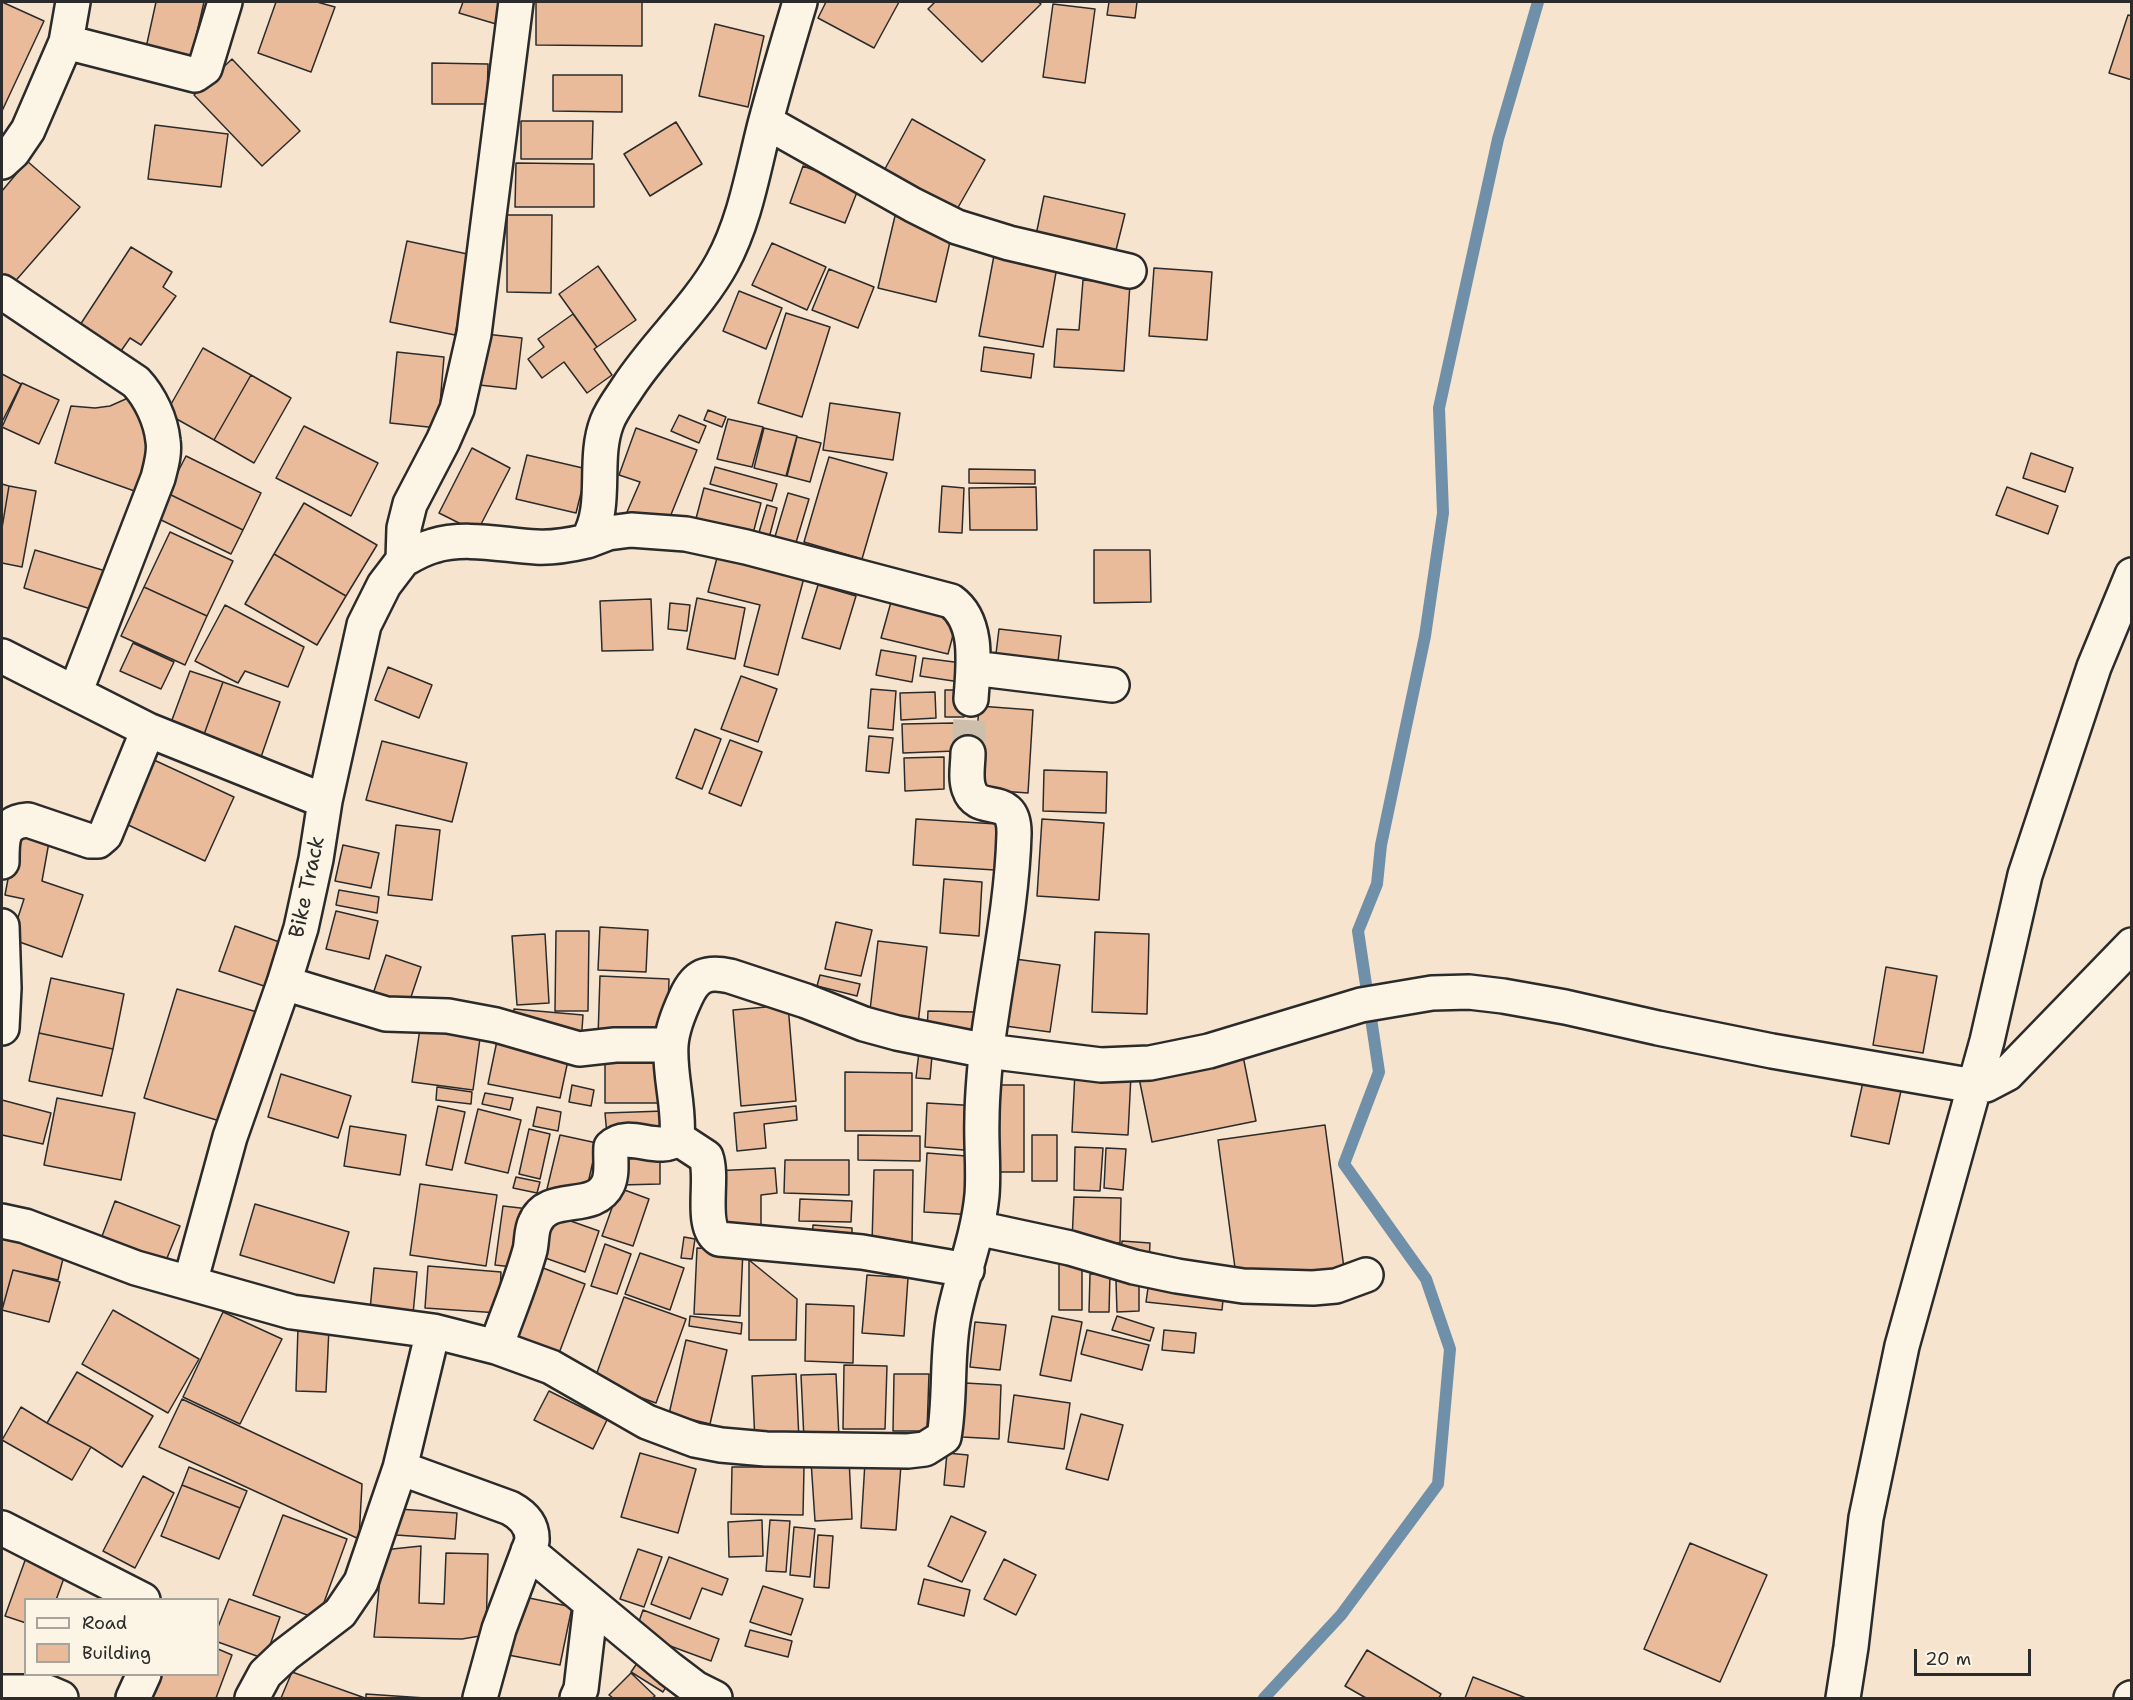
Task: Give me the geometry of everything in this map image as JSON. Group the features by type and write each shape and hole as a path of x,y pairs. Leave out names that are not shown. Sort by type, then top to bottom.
{"street":[{"path":"2,162 13,152 28,130 66,42 73,2"},
{"path":"66,42 195,75 205,68 225,2"},
{"path":"516,2 474,334 457,409 414,493 406,515 403,560 432,546 450,543 476,542 539,547 565,546 608,533 631,530 686,534 746,547 951,601 960,608 967,620 970,632 972,683 1112,686"},
{"path":"587,541 595,528 599,508 598,483 602,443 607,422 635,376 708,286 722,262 748,195 800,2"},
{"path":"766,122 913,205 957,227 1020,246 1129,271"},
{"path":"2,292 136,382 147,394 163,441 163,457 158,478 75,693"},
{"name":"Bike Track","path":"190,1283 230,1137 301,928 316,859 325,801 364,625 384,585 403,560"},
{"path":"1843,1698 1866,1518 1902,1346 1987,1041 2025,875 2094,667 2132,575"},
{"path":"2,656 148,730 325,801"},
{"path":"2,862 5,831 18,820 28,820 90,841 98,841 105,835 148,730"},
{"path":"2,1221 25,1226 136,1268 292,1312 434,1331 496,1347 551,1367 647,1422 695,1440 766,1449 896,1451 925,1449 944,1437 955,1314 977,1228 982,1196 982,1116 987,1051 1012,866 1013,818 1006,809 1000,806 974,799 967,777 968,753"},
{"path":"2,926 4,988 2,1028"},
{"path":"496,1347 530,1249 534,1223 541,1214 558,1204 594,1199 602,1193 609,1182 611,1147 616,1142 628,1140 668,1144 676,1138 678,1121 671,1045 676,1022 691,986 703,976 719,974 806,1001 864,1024 897,1033 987,1051 1101,1065 1150,1063 1226,1047 1361,1005 1432,993 1469,992 1565,1007 1772,1051 1974,1086 1986,1085 2007,1074 2132,945"},
{"path":"284,983 386,1014 448,1016 496,1025 579,1049 615,1045 671,1045"},
{"path":"676,1138 706,1157 710,1172 709,1223 713,1235 719,1239 862,1252 967,1270"},
{"path":"977,1228 1070,1248 1134,1267 1243,1286 1336,1287 1366,1275"},
{"path":"252,1698 265,1674 285,1655 340,1613 361,1582 400,1468 434,1331"},
{"path":"400,1468 520,1513 526,1519 532,1535 499,1629 480,1698"},
{"path":"2,1528 141,1598"},
{"path":"528,1551 670,1669 695,1688 716,1698"},
{"path":"577,1698 581,1689 591,1604"},
{"path":"134,1698 143,1676"},
{"path":"2,1692 48,1692 61,1698"}],"building":[{"path":"2,2 44,21 2,111"},
{"path":"156,2 204,2 189,67 144,57"},
{"path":"276,2 317,2 335,7 311,72 258,53"},
{"path":"463,2 503,2 496,24 459,13"},
{"path":"536,2 642,2 642,46 536,45"},
{"path":"826,2 899,2 874,48 818,18"},
{"path":"935,2 1038,2 1041,4 982,62 928,9"},
{"path":"1109,2 1137,2 1135,18 1107,15"},
{"path":"1053,4 1095,9 1085,83 1043,77"},
{"path":"2128,15 2132,16 2132,80 2109,73"},
{"path":"715,24 764,36 748,107 699,96"},
{"path":"232,59 300,131 262,166 194,95"},
{"path":"432,63 488,64 487,104 432,104"},
{"path":"553,75 622,75 622,112 553,111"},
{"path":"912,119 985,160 952,218 880,178"},
{"path":"521,121 593,121 592,159 521,159"},
{"path":"676,122 702,164 650,196 624,154"},
{"path":"155,125 228,134 221,187 148,179"},
{"path":"27,161 80,207 11,286 2,278 2,191"},
{"path":"516,163 594,164 594,207 515,207"},
{"path":"803,166 859,187 845,223 790,203"},
{"path":"1044,196 1125,214 1114,258 1035,240"},
{"path":"507,215 552,215 551,293 507,292"},
{"path":"895,216 953,229 936,302 878,288"},
{"path":"407,241 472,255 455,335 390,322"},
{"path":"772,243 826,267 807,310 752,285"},
{"path":"131,247 172,272 163,287 176,296 141,345 130,338 121,351 80,325"},
{"path":"995,250 1058,261 1043,347 979,336"},
{"path":"598,266 636,320 597,347 559,294"},
{"path":"1154,268 1212,272 1207,340 1149,336"},
{"path":"829,269 874,287 858,328 812,310"},
{"path":"1083,280 1130,284 1124,371 1054,367 1057,329 1079,330"},
{"path":"739,291 782,308 766,349 723,331"},
{"path":"786,313 830,327 802,417 758,403"},
{"path":"573,314 597,347 594,349 612,375 587,393 564,362 542,378 528,359 544,347 538,339"},
{"path":"476,333 522,338 516,389 470,384"},
{"path":"984,347 1034,354 1031,378 981,371"},
{"path":"203,348 251,375 214,440 166,413"},
{"path":"397,352 444,357 438,428 390,423"},
{"path":"2,374 21,384 3,420 2,419"},
{"path":"251,375 291,398 254,463 214,440"},
{"path":"22,383 59,400 39,444 2,427"},
{"path":"128,398 141,422 151,453 143,494 55,463 71,406 95,408 110,406"},
{"path":"830,403 900,413 893,460 823,450"},
{"path":"708,410 726,417 722,427 704,420"},
{"path":"679,415 706,426 699,443 671,431"},
{"path":"728,419 763,427 752,467 717,459"},
{"path":"304,426 378,463 351,516 276,478"},
{"path":"636,428 697,450 666,527 627,512 640,482 619,475"},
{"path":"764,428 797,436 786,476 754,468"},
{"path":"797,437 821,443 810,482 787,476"},
{"path":"472,448 510,468 477,532 439,513"},
{"path":"2031,453 2073,468 2065,492 2023,478"},
{"path":"527,455 587,469 576,513 516,499"},
{"path":"186,456 261,493 243,530 167,493"},
{"path":"829,457 887,473 862,559 804,542"},
{"path":"715,467 777,484 772,501 710,484"},
{"path":"969,469 1035,470 1035,484 969,483"},
{"path":"2,484 9,486 2,528"},
{"path":"9,486 36,491 22,567 2,563 2,528"},
{"path":"942,486 964,488 962,533 939,532"},
{"path":"1036,487 1037,530 970,530 969,488"},
{"path":"2007,487 2058,506 2048,534 1996,515"},
{"path":"704,488 761,503 750,545 693,530"},
{"path":"167,493 243,530 231,554 155,517"},
{"path":"788,493 809,499 792,556 771,550"},
{"path":"304,503 377,545 346,596 274,554"},
{"path":"767,505 777,508 766,549 755,546"},
{"path":"170,532 233,561 207,616 144,587"},
{"path":"35,550 109,572 97,611 24,588"},
{"path":"1094,550 1150,550 1151,602 1094,603"},
{"path":"274,554 346,596 317,645 245,604"},
{"path":"718,554 805,574 778,675 744,666 760,605 708,592"},
{"path":"818,585 856,596 840,649 802,638"},
{"path":"144,587 207,616 185,665 121,636"},
{"path":"697,598 745,608 735,659 687,649"},
{"path":"651,599 653,650 602,651 600,601"},
{"path":"891,602 957,620 948,654 881,638"},
{"path":"670,603 690,605 687,631 668,629"},
{"path":"225,605 304,647 288,687 245,671 238,683 195,661"},
{"path":"999,629 1061,636 1057,670 995,662"},
{"path":"133,643 174,662 161,689 120,671"},
{"path":"881,650 916,656 912,682 876,675"},
{"path":"923,658 962,663 960,682 920,676"},
{"path":"388,667 432,685 419,718 375,700"},
{"path":"190,671 223,682 202,740 169,728"},
{"path":"741,676 777,689 758,742 721,729"},
{"path":"223,682 280,702 260,760 202,740"},
{"path":"871,689 896,691 893,730 868,728"},
{"path":"945,690 964,690 964,717 945,717"},
{"path":"935,692 936,718 901,720 900,693"},
{"path":"979,706 1033,710 1028,793 973,789"},
{"path":"954,723 955,751 903,753 902,724"},
{"path":"695,729 721,739 702,789 676,778"},
{"path":"869,736 893,738 889,773 866,771"},
{"path":"730,740 762,752 741,806 709,793"},
{"path":"382,741 467,763 452,822 366,800"},
{"path":"944,757 944,789 905,791 904,758"},
{"path":"154,760 234,797 205,861 124,823"},
{"path":"1044,770 1107,772 1106,813 1043,811"},
{"path":"916,819 997,824 995,870 913,865"},
{"path":"1042,819 1104,823 1099,900 1037,896"},
{"path":"396,825 440,830 432,900 388,895"},
{"path":"16,836 49,842 42,881 83,895 62,957 11,939 24,899 5,895"},
{"path":"343,845 379,853 371,888 335,881"},
{"path":"944,879 982,882 979,936 940,933"},
{"path":"339,890 379,897 377,913 336,905"},
{"path":"336,911 378,921 369,959 326,949"},
{"path":"836,922 872,930 861,976 825,969"},
{"path":"235,926 282,943 267,987 219,971"},
{"path":"600,927 648,930 646,972 598,970"},
{"path":"556,931 589,931 588,1011 555,1011"},
{"path":"1095,932 1149,934 1147,1014 1092,1012"},
{"path":"545,934 549,1003 517,1005 512,936"},
{"path":"878,941 927,947 918,1024 869,1019"},
{"path":"386,955 421,967 408,1006 373,994"},
{"path":"1015,959 1060,965 1050,1032 1005,1026"},
{"path":"1886,967 1937,976 1923,1053 1873,1045"},
{"path":"820,975 860,984 857,996 817,986"},
{"path":"600,976 669,979 667,1040 598,1037"},
{"path":"51,978 124,994 113,1049 39,1033"},
{"path":"177,989 257,1012 223,1122 144,1098"},
{"path":"788,1005 796,1101 741,1106 733,1010"},
{"path":"514,1009 583,1015 581,1044 513,1027"},
{"path":"928,1011 975,1012 974,1034 927,1033"},
{"path":"421,1022 481,1031 473,1090 412,1082"},
{"path":"39,1033 113,1049 102,1096 29,1081"},
{"path":"498,1036 570,1051 560,1098 488,1084"},
{"path":"920,1043 933,1044 930,1079 916,1078"},
{"path":"1242,1051 1256,1121 1152,1142 1138,1073"},
{"path":"605,1053 662,1053 662,1103 605,1103"},
{"path":"845,1072 912,1073 912,1131 845,1131"},
{"path":"1075,1072 1131,1075 1128,1135 1072,1132"},
{"path":"281,1074 351,1096 338,1138 268,1117"},
{"path":"1863,1082 1901,1091 1889,1144 1851,1136"},
{"path":"572,1085 594,1090 591,1106 569,1102"},
{"path":"996,1085 1024,1085 1024,1172 996,1172"},
{"path":"437,1087 472,1092 471,1104 436,1100"},
{"path":"485,1093 513,1098 510,1110 482,1104"},
{"path":"57,1098 135,1113 121,1180 44,1165"},
{"path":"2,1100 51,1113 43,1144 2,1135"},
{"path":"927,1103 980,1106 977,1151 925,1147"},
{"path":"438,1106 465,1112 452,1170 426,1165"},
{"path":"796,1106 797,1120 764,1124 766,1148 737,1151 734,1113"},
{"path":"537,1107 561,1112 558,1131 533,1126"},
{"path":"478,1109 521,1120 508,1173 465,1163"},
{"path":"664,1111 666,1133 607,1135 605,1113"},
{"path":"1325,1125 1344,1268 1237,1283 1218,1140"},
{"path":"350,1126 406,1135 400,1175 344,1166"},
{"path":"529,1129 550,1134 540,1179 519,1174"},
{"path":"560,1135 597,1143 585,1197 547,1189"},
{"path":"858,1135 920,1136 920,1161 858,1160"},
{"path":"1032,1135 1057,1135 1057,1181 1032,1181"},
{"path":"1075,1147 1103,1148 1100,1191 1074,1190"},
{"path":"1106,1148 1126,1149 1123,1190 1104,1188"},
{"path":"619,1152 660,1152 660,1184 620,1185"},
{"path":"927,1153 979,1157 975,1215 924,1212"},
{"path":"785,1160 849,1160 849,1195 784,1193"},
{"path":"775,1168 777,1193 761,1195 761,1233 715,1234 713,1171"},
{"path":"874,1170 913,1170 912,1246 872,1244"},
{"path":"516,1177 540,1182 537,1193 513,1188"},
{"path":"420,1184 497,1195 486,1266 410,1255"},
{"path":"619,1188 649,1199 633,1246 602,1236"},
{"path":"1074,1197 1121,1198 1120,1243 1072,1241"},
{"path":"800,1199 852,1201 851,1222 799,1221"},
{"path":"115,1201 180,1226 165,1263 101,1239"},
{"path":"255,1204 349,1232 334,1283 240,1255"},
{"path":"503,1206 529,1209 521,1268 495,1265"},
{"path":"548,1213 599,1231 585,1272 534,1254"},
{"path":"813,1225 852,1228 852,1243 812,1241"},
{"path":"684,1237 695,1239 692,1259 681,1258"},
{"path":"2,1238 64,1254 58,1280 13,1270 2,1310"},
{"path":"1122,1241 1150,1243 1149,1262 1121,1260"},
{"path":"605,1244 631,1254 617,1294 591,1286"},
{"path":"697,1248 743,1250 740,1316 694,1314"},
{"path":"640,1253 684,1268 670,1310 625,1294"},
{"path":"749,1260 797,1299 796,1340 749,1340"},
{"path":"530,1263 585,1284 558,1356 503,1334"},
{"path":"1059,1263 1082,1263 1082,1310 1059,1310"},
{"path":"428,1266 501,1272 499,1313 425,1308"},
{"path":"374,1268 417,1272 413,1314 370,1310"},
{"path":"13,1270 60,1282 49,1322 2,1310"},
{"path":"1090,1274 1110,1274 1109,1312 1089,1312"},
{"path":"867,1275 908,1278 904,1336 862,1333"},
{"path":"1139,1280 1139,1311 1117,1312 1116,1281"},
{"path":"1149,1281 1224,1290 1222,1310 1146,1302"},
{"path":"624,1297 686,1319 656,1403 594,1381"},
{"path":"806,1304 854,1306 853,1363 805,1361"},
{"path":"113,1310 199,1359 168,1413 82,1364"},
{"path":"223,1312 282,1339 240,1424 183,1397"},
{"path":"690,1316 742,1323 741,1334 689,1326"},
{"path":"1052,1316 1082,1322 1071,1381 1040,1375"},
{"path":"1117,1316 1154,1328 1150,1341 1112,1330"},
{"path":"975,1322 1006,1325 1000,1370 970,1367"},
{"path":"298,1327 329,1328 326,1392 296,1391"},
{"path":"1087,1330 1149,1345 1142,1370 1081,1354"},
{"path":"1164,1330 1196,1333 1194,1353 1162,1350"},
{"path":"686,1340 727,1350 710,1424 669,1414"},
{"path":"844,1365 887,1366 885,1429 843,1429"},
{"path":"77,1372 153,1416 122,1467 47,1423"},
{"path":"796,1374 799,1440 755,1442 752,1376"},
{"path":"836,1374 839,1438 804,1440 801,1375"},
{"path":"894,1374 929,1374 927,1431 893,1431"},
{"path":"965,1383 1001,1385 999,1439 962,1437"},
{"path":"549,1391 607,1420 593,1449 534,1420"},
{"path":"1014,1395 1070,1403 1064,1449 1008,1442"},
{"path":"182,1399 362,1484 359,1539 159,1447"},
{"path":"21,1407 91,1447 72,1480 2,1440"},
{"path":"1081,1414 1123,1425 1108,1480 1066,1469"},
{"path":"640,1453 696,1469 678,1533 621,1517"},
{"path":"947,1453 968,1455 964,1487 944,1485"},
{"path":"849,1459 852,1519 815,1521 811,1461"},
{"path":"865,1462 901,1465 896,1530 861,1528"},
{"path":"189,1467 247,1491 240,1508 182,1485"},
{"path":"732,1467 804,1467 803,1515 731,1514"},
{"path":"143,1476 174,1493 135,1568 103,1551"},
{"path":"182,1485 240,1508 219,1559 161,1536"},
{"path":"398,1509 457,1513 455,1539 396,1535"},
{"path":"283,1515 347,1539 318,1619 253,1595"},
{"path":"951,1516 986,1532 962,1582 928,1566"},
{"path":"762,1520 763,1556 729,1557 728,1522"},
{"path":"770,1520 790,1521 786,1572 766,1571"},
{"path":"794,1527 815,1529 810,1577 790,1575"},
{"path":"818,1535 833,1536 829,1588 814,1587"},
{"path":"1690,1543 1767,1575 1720,1682 1644,1649"},
{"path":"421,1546 419,1603 444,1604 446,1553 488,1554 486,1635 462,1639 374,1637 383,1550"},
{"path":"638,1549 662,1557 644,1607 620,1599"},
{"path":"27,1555 67,1570 57,1598 24,1598 24,1622 5,1616"},
{"path":"669,1557 728,1579 722,1595 702,1588 690,1619 651,1604"},
{"path":"1004,1559 1036,1575 1016,1615 984,1599"},
{"path":"924,1579 970,1590 964,1616 918,1604"},
{"path":"763,1586 803,1599 791,1635 750,1622"},
{"path":"515,1595 572,1607 560,1665 503,1654"},
{"path":"229,1599 280,1617 265,1659 219,1642 219,1624"},
{"path":"643,1610 719,1639 711,1661 635,1633"},
{"path":"750,1630 792,1641 788,1657 745,1646"},
{"path":"219,1649 232,1655 216,1698 152,1698 160,1676 219,1676"},
{"path":"1367,1650 1441,1694 1439,1698 1366,1698 1345,1686"},
{"path":"640,1659 671,1678 663,1692 631,1672"},
{"path":"292,1672 365,1698 281,1698"},
{"path":"631,1673 655,1696 652,1698 613,1698 609,1695"},
{"path":"1473,1677 1526,1698 1465,1698"},
{"path":"366,1694 425,1698 366,1698"}],"waterway":[{"path":"1264,1698 1341,1615 1438,1484 1450,1349 1426,1279 1344,1164 1379,1072 1358,931 1377,884 1381,845 1425,636 1443,513 1439,408 1498,139 1538,2"}],"tunnel":[{"path":"968,753 971,699"}]}
